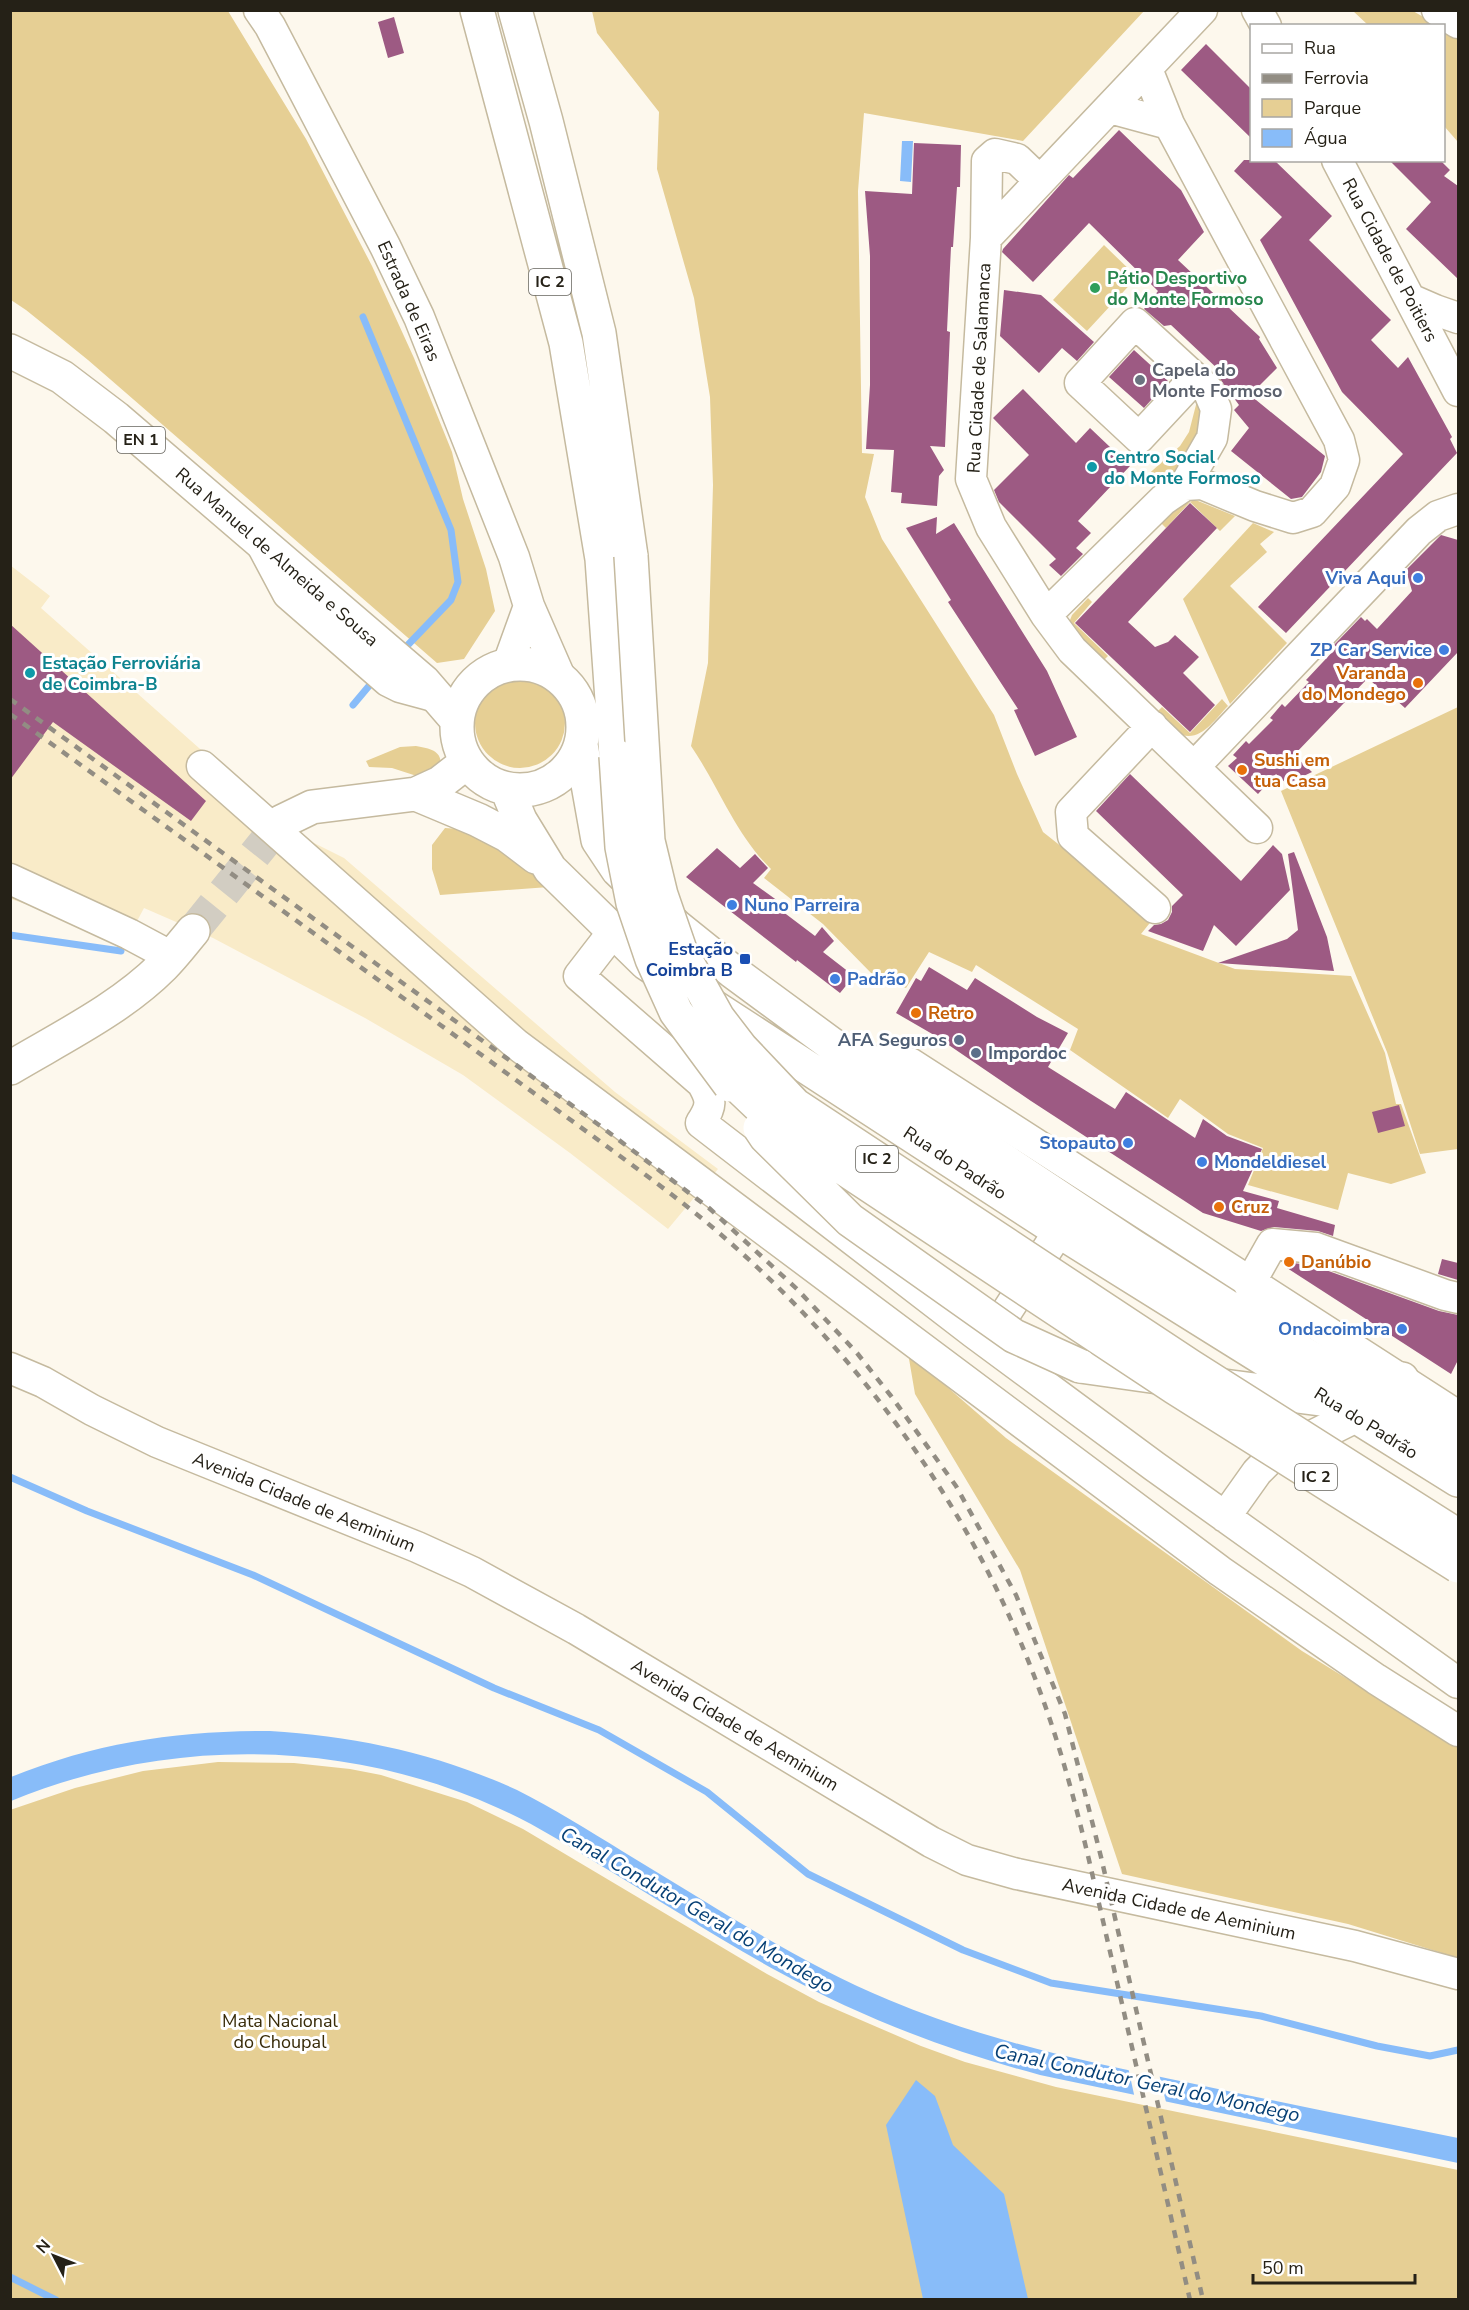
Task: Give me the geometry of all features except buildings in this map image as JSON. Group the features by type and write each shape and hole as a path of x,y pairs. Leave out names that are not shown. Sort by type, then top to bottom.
{"main road":[{"name":"IC 2","path":"477,10 566,344 616,557 622,847 633,903 652,959 676,1012 717,1066 780,1126 1174,1387 1458,1566"},
{"name":"IC 2","path":"515,10 546,121 599,333 616,557 648,841 661,895 680,950 718,1018 741,1048 795,1105 1190,1366 1458,1536"},
{"name":"Rua Manuel de Almeida e Sousa","path":"10,351 62,377 116,418 262,544 426,692"},
{"path":"426,692 469,689 491,670 508,664 526,663 544,668 560,677"},
{"name":"Rua do Padrão","path":"560,677 572,691 581,708 584,726 581,745 598,840 618,870 676,926 739,977 853,1060 1131,1245 1286,1343 1337,1395 1458,1446"},
{"path":"426,692 469,689"},
{"path":"426,692 466,762 479,775 500,787"},
{"path":"281,822 312,807 427,799 500,787 525,790 544,786 560,776 573,762 581,745"},
{"path":"427,799 440,783 466,762"},
{"name":"Rua do Padrão","path":"500,787 550,869 646,963 1059,1232 1337,1395 1458,1480"},
{"path":"427,799 507,835 550,869"},
{"path":"10,1068 111,1008 146,982 172,957 193,931"},
{"path":"717,1066 766,1137 850,1220 1014,1336 1080,1366 1337,1395 1402,1379"},
{"path":"1250,1283 1286,1343"},
{"path":"1300,1443 1337,1395"}],"street":[{"name":"Estrada de Eiras","path":"259,10 270,26 385,246 419,317 514,557 529,606 560,677"},
{"name":"Rua Cidade de Salamanca","path":"1202,10 986,238 971,479 991,527 1046,615 1072,650 1257,828"},
{"path":"1257,10 1265,24"},
{"path":"1437,10 1458,23"},
{"path":"1147,69 1169,124 1339,440 1344,460 1335,486 1312,512 1293,518 1255,506 1202,484 1185,485"},
{"path":"1110,108 1169,124"},
{"path":"986,238 987,161 995,154 1017,159 1041,181"},
{"name":"Rua Cidade de Poitiers","path":"1338,162 1456,379"},
{"path":"1412,300 1458,318"},
{"path":"1046,615 1162,500 1185,485 1212,438 1216,409 1208,390 1195,378"},
{"path":"1194,767 1419,531 1438,516 1458,509"},
{"path":"508,664 529,606"},
{"path":"1152,726 1071,812 1073,836 1155,908"},
{"path":"202,766 516,1044 1220,1571 1376,1679 1458,1731"},
{"path":"10,879 129,934 172,957"},
{"path":"613,932 579,976 702,1083 710,1097 708,1113 701,1123 987,1342 1225,1517 1458,1683"},
{"path":"853,1060 910,1063 1458,1416"},
{"path":"987,1342 1059,1232"},
{"path":"1250,1283 1272,1244 1292,1244 1316,1248 1458,1298"},
{"name":"Avenida Cidade de Aeminium","path":"10,1352 43,1382"},
{"name":"Avenida Cidade de Aeminium","path":"10,1368 43,1382 92,1410 158,1442 417,1547 512,1592 931,1842 967,1860 1017,1874 1355,1946 1458,1974"},
{"path":"1225,1517 1257,1472 1274,1456 1300,1443 1458,1544"}],"shaded area":[{"path":"10,565 50,596 41,608 296,834 344,858 615,1092 718,1169 668,1229 570,1153 463,1075 365,1018 213,938 144,908 127,940 11,899"}],"green space":[{"path":"10,11 228,11 306,139 372,266 414,358 452,452 463,499 486,569 495,611 464,659 437,663 88,360 11,300"},
{"path":"592,11 1144,11 1023,141 864,113 858,191 862,453 874,454 865,497 882,539 994,715 1043,832 1153,919 1141,934 1235,969 1351,976 1385,1053 1396,1104 1401,1104 1426,1173 1391,1184 1348,1173 1338,1210 1248,1185 1263,1148 1228,1134 1180,1099 1168,1118 1070,1050 1078,1029 976,965 972,972 929,952 906,988 874,976 823,924 764,878 771,869 737,826 691,746 708,663 713,485 710,397 694,298 657,169 659,112 597,33"},
{"path":"1353,11 1413,11 1435,24 1367,24"},
{"path":"1445,31 1458,39 1458,142 1445,127"},
{"name":"Pátio Desportivo do Monte Formoso","path":"1104,245 1137,277 1087,331 1053,300"},
{"path":"1197,401 1203,401 1198,438 1174,475 1154,488 1144,478 1180,446 1189,432"},
{"path":"1192,501 1198,501 1235,516 1220,531 1190,502 1166,528 1161,523 1177,507"},
{"path":"1253,523 1274,532 1260,544 1267,552 1230,586 1287,643 1230,704 1183,599"},
{"path":"1088,598 1092,602 1074,623 1108,656 1100,664 1068,625 1072,615"},
{"path":"511,678 529,678 545,685 558,698 565,714 565,732 558,748 545,761 529,768 511,768 495,761 482,748 475,732 475,714 482,698 495,685"},
{"path":"1222,699 1228,706 1208,727 1196,735 1179,734 1154,715 1162,707 1190,733"},
{"path":"1458,707 1458,1149 1420,1154 1387,1052 1281,791"},
{"path":"416,746 436,752 440,759 440,770 423,778 392,768 369,767 366,761 400,747"},
{"path":"445,828 460,829 503,843 549,887 440,895 432,869 432,845"},
{"path":"908,1353 1006,1438 1302,1651 1458,1747 1458,1958 1348,1924 1122,1874 1020,1570 915,1394"},
{"name":"Mata Nacional do Choupal","path":"218,1762 294,1763 350,1769 381,1775 467,1802 523,1829 767,1974 819,2002 921,2046 965,2062 1056,2087 1458,2170 1458,2299 11,2299 10,1810 75,1788 143,1771"}],"water":[{"path":"902,141 913,141 911,182 900,181"},
{"name":"Canal Condutor Geral do Mondego","path":"270,1731 365,1742 427,1757 487,1777 544,1804 720,1911 820,1968 854,1985 926,2014 1000,2039 1113,2067 1458,2138 1458,2163 1040,2075 938,2044 841,2004 777,1971 511,1814 439,1785 379,1768 317,1758 255,1754 193,1757 131,1765 70,1780 11,1801 11,1777 75,1755 170,1736"},
{"path":"916,2080 935,2096 953,2145 1004,2194 1028,2299 923,2299 886,2125"}],"pier":[{"path":"1128,2067 1159,2074 1167,2106 1135,2099"}],"waterway":[{"path":"363,317 451,530 458,582 451,600 403,650"},
{"path":"353,705 374,680"},
{"path":"10,935 121,951"},
{"path":"10,1477 87,1511 253,1575 494,1688 599,1730 707,1792 808,1874 963,1950 1051,1983 1261,2016 1377,2046 1430,2056 1458,2050"},
{"path":"10,2277 56,2300"}],"tunnel":[{"path":"193,931 281,822"}],"railway":[{"path":"10,699 599,1125 709,1208 797,1289 857,1353 891,1396 956,1486 1016,1595 1065,1714 1101,1857 1203,2300"},
{"path":"10,714 446,1029 693,1211 775,1284 822,1333 865,1383 906,1437 943,1493 977,1551 1007,1611 1050,1719 1089,1860 1190,2300"}],"place":[{"name":"Pátio Desportivo do Monte Formoso","path":"1095,288"},
{"name":"Capela do Monte Formoso","path":"1140,380"},
{"name":"Centro Social do Monte Formoso","path":"1092,467"},
{"name":"Viva Aqui","path":"1418,578"},
{"name":"ZP Car Service","path":"1444,650"},
{"name":"Estação Ferroviária de Coimbra-B","path":"30,673"},
{"name":"Varanda do Mondego","path":"1418,683"},
{"name":"Sushi em tua Casa","path":"1242,770"},
{"name":"Nuno Parreira","path":"732,905"},
{"name":"Estação Coimbra B","path":"745,959"},
{"name":"Padrão","path":"835,979"},
{"name":"Retro","path":"916,1013"},
{"name":"AFA Seguros","path":"959,1040"},
{"name":"Impordoc","path":"976,1053"},
{"name":"Stopauto","path":"1128,1143"},
{"name":"Mondeldiesel","path":"1202,1162"},
{"name":"Cruz","path":"1219,1207"},
{"name":"Danúbio","path":"1289,1262"},
{"name":"Ondacoimbra","path":"1402,1329"}]}
